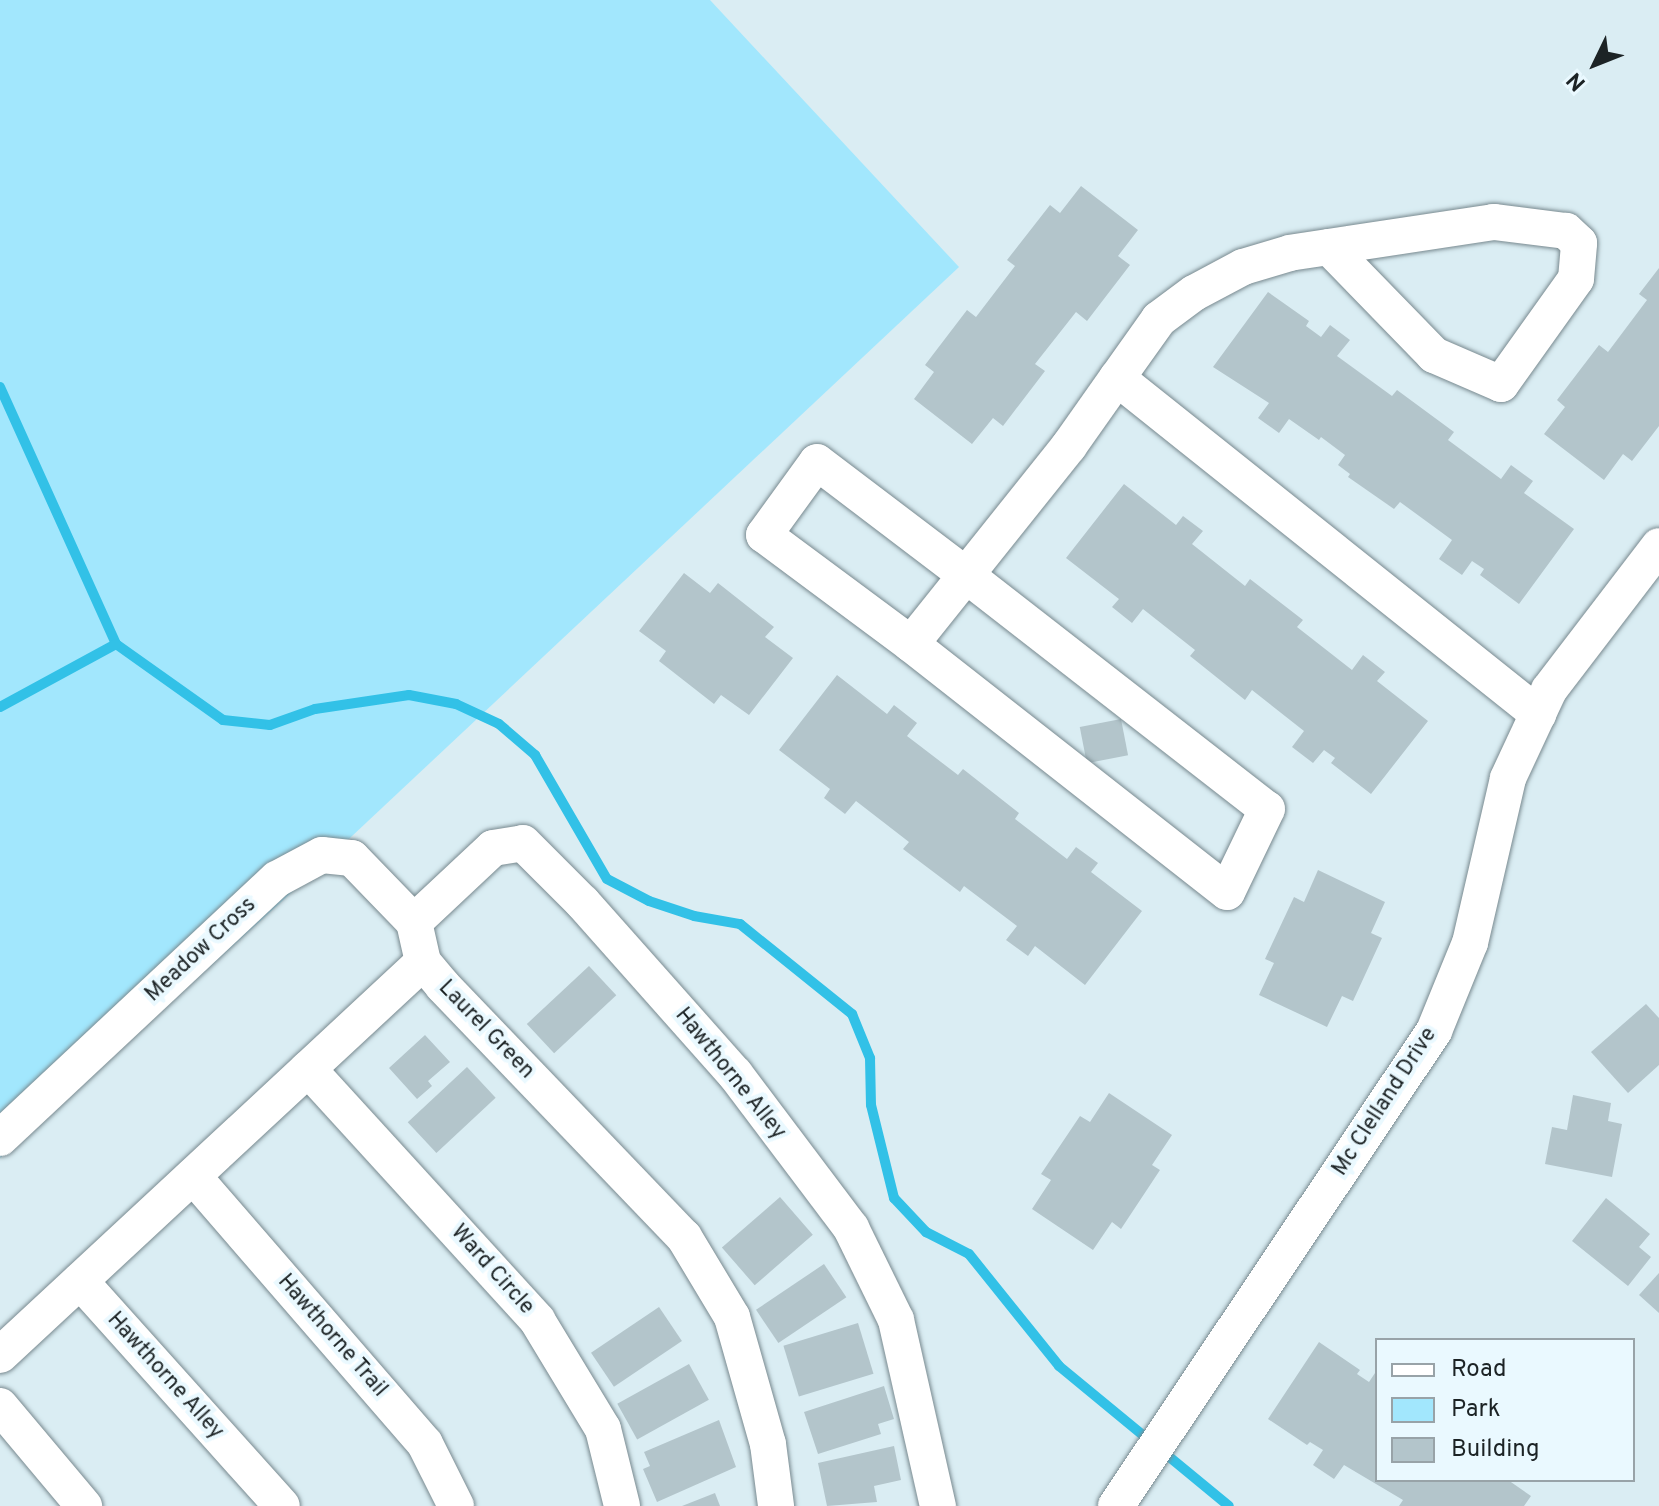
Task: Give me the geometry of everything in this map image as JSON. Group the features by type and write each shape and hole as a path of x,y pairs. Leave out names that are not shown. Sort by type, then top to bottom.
{"street":[{"path":"911,644 1069,446 1159,319 1194,293 1243,267 1290,253 1329,247 1494,222 1566,231 1579,243 1576,279 1501,384 1434,355 1329,247"},
{"path":"1117,378 1538,714"},
{"path":"817,462 1267,809 1227,892 911,644 764,535 817,462"},
{"name":"Mc Clelland Drive","path":"1116,1506 1434,1031 1470,943 1508,778 1549,690 1659,546"},
{"name":"Hawthorne Alley","path":"414,922 493,848 523,843 583,903 735,1074 851,1228 896,1320 938,1506"},
{"name":"Meadow Cross","path":"0,1138 277,879 322,855 352,858 414,922"},
{"path":"414,922 423,962"},
{"name":"Laurel Green","path":"0,1355 423,962 684,1237 732,1317 768,1444 776,1506"},
{"name":"Ward Circle","path":"308,1069 537,1320 603,1429 622,1506"},
{"name":"Hawthorne Trail","path":"193,1176 425,1444 456,1506"},
{"name":"Hawthorne Alley","path":"80,1281 282,1506"},
{"path":"0,1406 84,1506"}],"green space":[{"path":"0,0 710,0 959,267 303,882 0,1158"}],"building":[{"path":"1081,186 1138,230 1118,256 1130,265 1087,321 1076,312 1035,364 1045,371 1003,426 993,418 972,444 914,399 934,372 925,365 967,310 976,317 1015,266 1007,260 1050,205 1060,213"},
{"path":"1659,268 1659,426 1632,461 1623,454 1604,480 1544,434 1565,407 1557,400 1599,345 1608,352 1647,300 1639,294"},
{"path":"1268,292 1309,321 1306,326 1321,337 1330,325 1350,340 1337,356 1392,396 1397,390 1454,432 1448,440 1501,479 1511,465 1533,481 1524,493 1574,529 1519,604 1480,575 1484,569 1472,561 1462,575 1439,559 1452,540 1400,502 1394,509 1348,477 1350,474 1338,465 1345,455 1321,437 1319,440 1289,419 1279,433 1258,418 1269,403 1213,367"},
{"path":"1124,484 1176,525 1183,516 1203,531 1192,544 1245,586 1250,579 1303,620 1297,627 1352,670 1363,655 1385,672 1377,681 1428,721 1371,794 1331,763 1335,758 1324,750 1313,763 1292,747 1304,731 1252,690 1245,700 1190,656 1195,650 1143,609 1132,623 1112,607 1119,599 1066,558"},
{"path":"684,573 710,593 718,583 774,627 765,637 793,658 749,715 721,695 714,704 659,661 666,651 639,631"},
{"path":"837,675 887,714 894,705 917,723 907,736 958,775 963,769 1019,813 1015,819 1067,859 1076,847 1098,863 1091,872 1142,911 1085,985 1035,946 1028,956 1006,940 1017,926 964,886 960,892 903,849 909,842 856,801 845,814 824,798 830,789 779,750"},
{"path":"1121,719 1128,755 1087,763 1080,727"},
{"path":"1318,870 1385,902 1371,933 1382,938 1353,1001 1342,996 1327,1027 1259,995 1274,963 1265,959 1294,897 1304,902"},
{"path":"589,966 616,995 554,1053 527,1024"},
{"path":"1646,1004 1659,1018 1659,1065 1628,1093 1591,1052"},
{"path":"425,1035 450,1062 428,1081 432,1086 417,1099 389,1068"},
{"path":"467,1067 496,1098 436,1153 408,1122"},
{"path":"1109,1093 1172,1135 1152,1165 1160,1170 1121,1229 1112,1222 1093,1250 1032,1209 1051,1180 1041,1174 1080,1116 1090,1122"},
{"path":"1573,1095 1611,1103 1608,1121 1622,1124 1612,1177 1545,1164 1552,1127 1567,1130"},
{"path":"780,1197 813,1235 755,1285 722,1248"},
{"path":"1606,1198 1650,1234 1639,1247 1651,1257 1628,1286 1572,1241"},
{"path":"824,1264 846,1297 778,1343 756,1310"},
{"path":"1659,1273 1659,1313 1639,1295"},
{"path":"659,1307 682,1341 614,1387 591,1353"},
{"path":"858,1323 873,1374 799,1396 783,1346"},
{"path":"1319,1342 1360,1370 1357,1374 1369,1382 1375,1373 1375,1482 1511,1482 1531,1496 1524,1506 1399,1506 1403,1500 1344,1465 1334,1479 1313,1465 1323,1450 1310,1442 1307,1445 1268,1419"},
{"path":"689,1364 709,1400 637,1440 617,1404"},
{"path":"884,1386 894,1419 878,1424 881,1434 818,1454 804,1412"},
{"path":"719,1420 736,1467 657,1502 643,1469 650,1466 644,1452"},
{"path":"894,1446 901,1480 874,1486 877,1502 827,1506 818,1463"},
{"path":"715,1493 720,1506 682,1506"}],"waterway":[{"path":"0,387 116,644 223,720 270,725 315,709 409,695 456,704 499,724 535,755 607,879 649,901 694,916 740,924 852,1014 870,1058 871,1105 894,1198 926,1232 969,1254 1059,1366 1229,1506"},
{"path":"0,707 116,644"}]}
